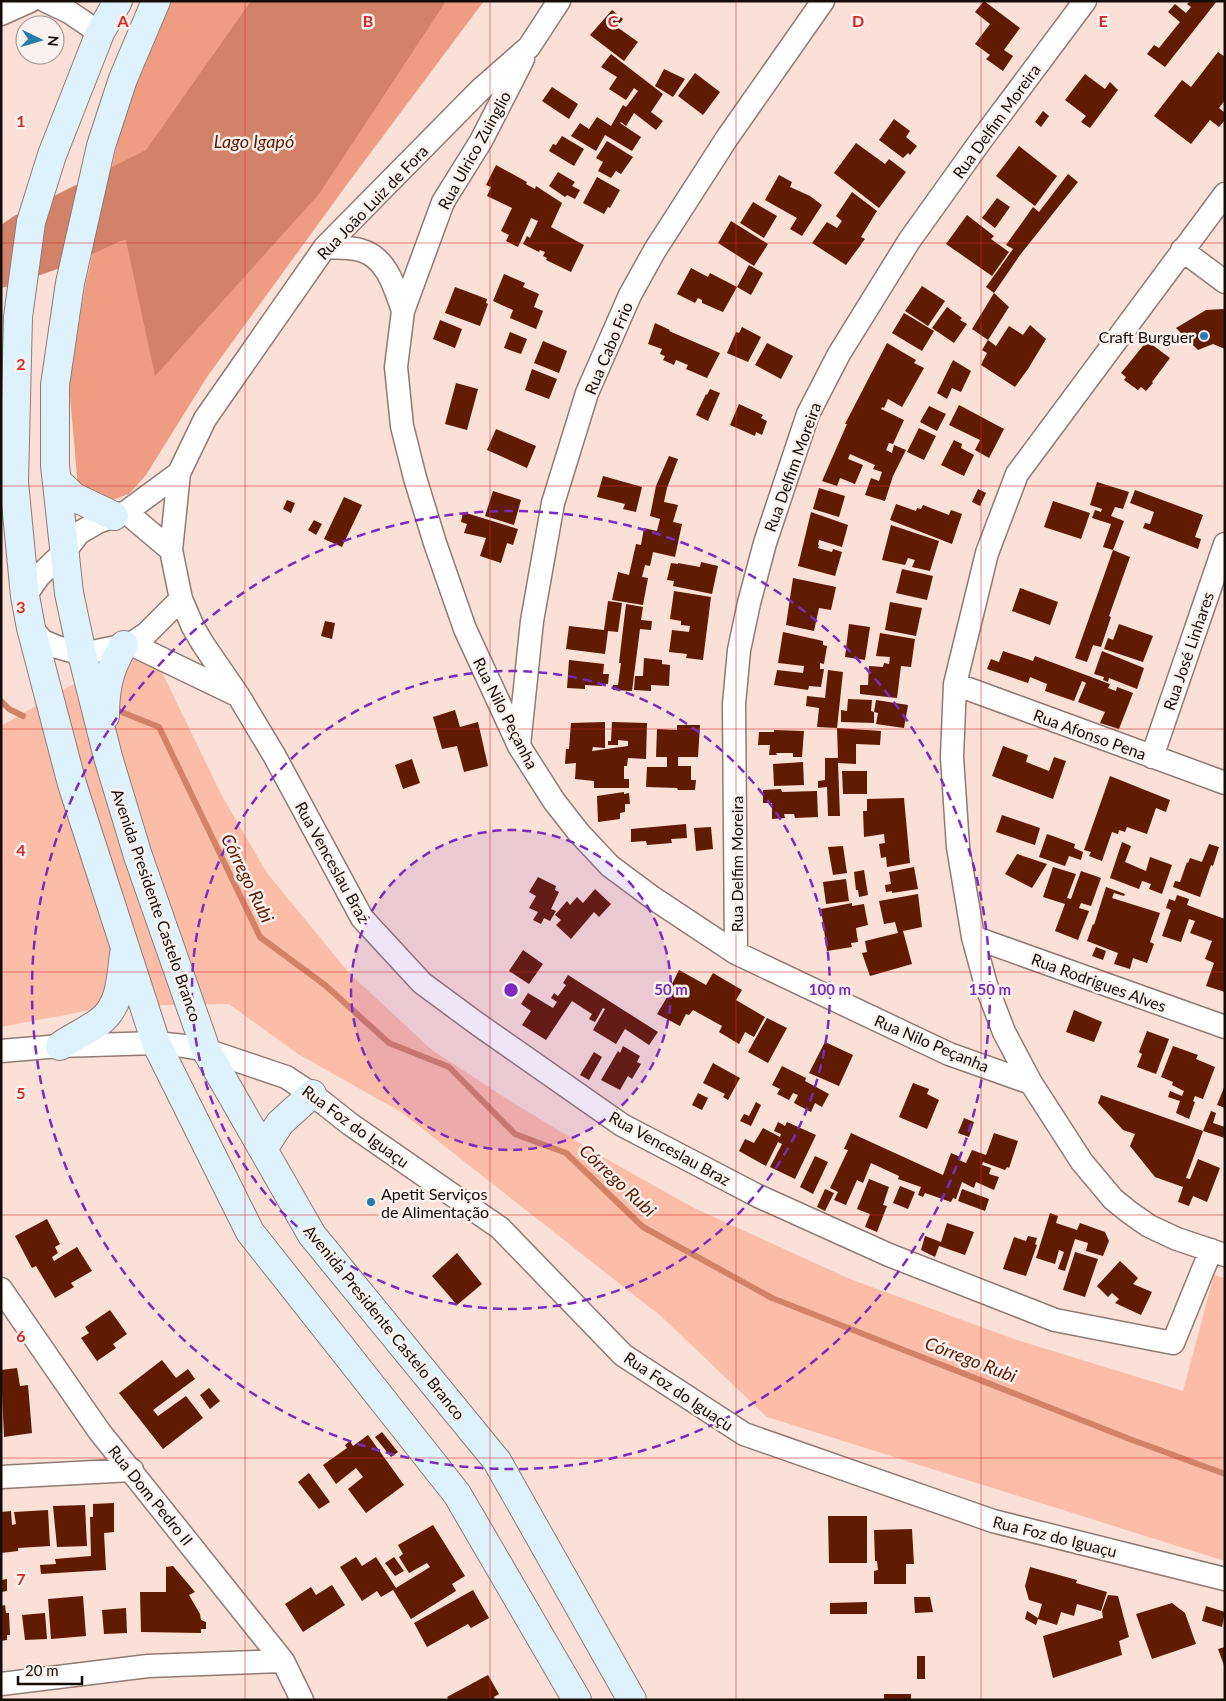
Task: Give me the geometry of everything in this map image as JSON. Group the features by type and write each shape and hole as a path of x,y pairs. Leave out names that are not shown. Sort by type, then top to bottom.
{"main road":[{"path":"118,1 100,33 52,155 31,222 18,317 14,482 25,596 31,628 72,784 156,1043 250,1232 457,1494 576,1700"},
{"name":"Avenida Presidente Castelo Branco","path":"156,1 123,79 101,146 70,282 54,385 55,465 69,593 108,757 138,856 206,1050 312,1235 497,1461 624,1697"},
{"path":"57,481 74,498 120,514"},
{"path":"108,757 105,696 111,668 127,645"},
{"path":"60,1046 102,1020 112,1009 120,989 125,948"},
{"path":"263,1149 280,1123 312,1094"}],"street":[{"path":"1,14 30,1"},
{"path":"46,1 69,12 100,33"},
{"name":"Rua João Luiz de Fora","path":"171,550 179,473 205,419 325,247 480,90 529,47 559,1"},
{"name":"Rua Cabo Frio","path":"519,746 532,622 553,503 588,393 630,295 655,250 727,138 823,1"},
{"name":"Rua Delfim Moreira","path":"736,953 734,704 739,650 765,543 808,414 839,354 909,241 982,138 1085,1"},
{"name":"Rua Ulrico Zuinglio","path":"403,311 443,202 481,140 529,47"},
{"path":"1218,1252 1177,1239 1149,1226 1114,1199 1082,1162 1031,1083 1004,1032 986,985 973,937 958,848 952,757 955,684 987,554 1017,474 1225,194"},
{"path":"325,247 361,250 377,260 391,276 403,311"},
{"path":"1182,250 1225,282"},
{"name":"Rua Nilo Peçanha","path":"403,311 396,367 402,426 415,478 435,543 465,629 519,746 554,801 579,833 610,866 653,898 736,953 949,1054 1031,1083"},
{"name":"Rua João Luiz de Fora","path":"120,514 179,473"},
{"path":"25,596 38,576 65,551 80,533 98,522 120,514 171,550 181,599 146,634 127,645 82,654 43,641 31,628"},
{"name":"Rua José Linhares","path":"1152,757 1225,544"},
{"name":"Rua Venceslau Braz","path":"181,599 202,644 238,695 274,755 362,918 422,983 622,1125 758,1196 862,1243 1055,1320 1172,1343 1218,1252"},
{"path":"127,645 179,666 238,695"},
{"name":"Rua Afonso Pena","path":"955,684 1225,783"},
{"name":"Rua Rodrigues Alves","path":"973,937 1225,1027"},
{"name":"Rua Foz do Iguaçu","path":"1,1051 60,1046 156,1043 206,1050 286,1078 312,1094 350,1124 500,1228 623,1355 744,1434 993,1521 1225,1579"},
{"name":"Rua Dom Pedro II","path":"1,1289 99,1431 283,1661 302,1700"},
{"path":"1,1477 132,1470"},
{"path":"1,1684 148,1666 283,1661"}],"shaded area":[{"path":"165,1 484,1 348,183 207,377 146,475 129,494 102,504 79,499 69,385 85,287 115,153 140,60"},
{"path":"124,655 159,666 222,796 267,873 349,973 432,1050 510,1101 601,1156 694,1208 850,1279 1017,1340 1183,1391 1214,1275 1225,1278 1225,1561 767,1417 662,1317 401,1112 298,1054 229,1004 112,1006 1,1027 1,726"}],"water":[{"name":"Lago Igapó","path":"251,1 446,1 319,194 155,376 119,208 1,277 1,225 14,216 146,150"}],"building":[{"path":"984,1 1020,28 1004,50 1013,56 1003,71 986,59 990,55 975,44 990,24 975,12"},
{"path":"1190,1 1217,1 1165,67 1147,54 1154,45 1159,48 1180,22 1168,12 1175,4 1186,13 1191,7 1187,4"},
{"path":"612,10 623,19 617,27 638,42 624,61 590,35"},
{"path":"1218,52 1225,57 1225,100 1219,108 1225,113 1225,120 1219,127 1210,120 1191,144 1154,116 1182,80 1191,87"},
{"path":"611,54 663,94 651,112 663,121 656,130 634,113 626,126 620,123 641,137 632,151 605,135 596,151 571,136 580,123 589,129 597,117 611,126 623,105 626,107 638,91 634,88 626,100 609,89 617,77 601,67"},
{"path":"664,69 685,79 673,97 655,86"},
{"path":"695,73 720,92 703,115 678,96"},
{"path":"1085,74 1105,89 1110,82 1118,90 1090,128 1081,122 1086,116 1065,100"},
{"path":"552,87 578,104 569,119 542,101"},
{"path":"1043,111 1049,116 1041,127 1035,122"},
{"path":"894,119 910,131 906,137 917,146 910,155 908,153 903,158 879,140"},
{"path":"562,136 584,149 574,166 549,151 553,144 556,145"},
{"path":"607,141 633,157 621,174 616,171 611,178 598,171 603,162 596,158"},
{"path":"856,143 885,164 889,159 906,172 879,208 834,173"},
{"path":"1019,146 1057,176 1035,206 996,176"},
{"path":"496,165 527,182 526,184 535,189 536,186 562,203 551,227 584,245 571,272 546,260 547,258 543,256 545,252 540,250 539,252 523,244 527,236 530,238 538,221 531,218 518,247 506,241 509,235 501,231 512,208 487,196 491,187 486,185"},
{"path":"558,172 575,182 572,186 580,190 575,199 567,195 565,197 549,186"},
{"path":"1068,174 1078,182 1020,255 994,293 986,287 1013,249 1006,245 1033,207 1039,212"},
{"path":"779,175 792,182 790,187 810,196 822,205 802,236 790,229 797,218 765,200"},
{"path":"597,177 620,190 610,208 608,207 604,214 583,203"},
{"path":"852,192 877,211 861,237 865,239 846,265 812,243 827,222 837,228 842,221 836,216"},
{"path":"997,198 1010,207 995,228 982,218"},
{"path":"753,202 777,216 764,238 740,223"},
{"path":"967,215 994,236 991,239 1009,252 992,276 946,244"},
{"path":"731,221 768,244 754,266 718,243"},
{"path":"749,265 763,273 751,295 737,287"},
{"path":"691,268 708,277 710,273 737,287 723,312 702,303 702,300 698,298 695,303 677,294"},
{"path":"504,274 525,283 523,287 539,294 534,307 543,311 536,329 510,318 513,310 493,301"},
{"path":"922,286 945,301 928,326 905,311"},
{"path":"455,287 487,299 486,303 488,304 480,326 445,313"},
{"path":"994,293 1009,307 988,340 972,329"},
{"path":"947,307 967,324 954,343 932,328"},
{"name":"Craft Burguer","path":"1206,310 1225,310 1225,349 1213,344 1198,350 1176,328"},
{"path":"904,313 934,331 922,351 892,333"},
{"path":"440,320 462,329 455,348 433,339"},
{"path":"655,323 720,353 707,378 686,369 688,365 676,360 674,365 663,360 665,356 660,354 662,349 648,344"},
{"path":"1030,325 1046,339 1015,387 981,365 987,353 982,350 988,340 996,346 1009,326 1023,335"},
{"path":"742,327 761,337 748,362 727,353 736,332 739,333"},
{"path":"510,332 527,339 521,354 504,348"},
{"path":"543,341 567,351 559,373 534,363"},
{"path":"1147,341 1170,358 1146,391 1141,387 1138,390 1124,380 1126,377 1121,373"},
{"path":"767,343 793,356 781,379 755,365"},
{"path":"887,343 916,360 914,363 924,368 902,407 888,399 884,408 882,407 881,409 904,420 893,444 889,443 886,450 892,453 894,445 906,450 893,476 885,501 865,495 871,478 879,481 882,472 873,469 875,465 850,454 848,459 863,465 855,484 840,478 837,486 822,481 847,424 845,424"},
{"path":"953,360 971,371 961,392 952,388 947,399 937,393"},
{"path":"532,369 557,379 549,399 525,390"},
{"path":"456,383 478,389 467,430 445,424"},
{"path":"710,389 720,393 708,421 696,415"},
{"path":"739,404 763,415 761,418 767,421 762,435 756,432 755,436 730,425"},
{"path":"959,405 1004,429 989,458 975,450 980,440 949,425"},
{"path":"929,406 946,414 937,431 920,422"},
{"path":"919,428 936,436 924,460 907,452"},
{"path":"496,429 536,446 527,468 487,450"},
{"path":"954,440 962,444 961,448 974,455 964,476 941,465"},
{"path":"669,456 678,459 664,502 678,505 673,522 682,524 675,557 653,552 650,566 645,565 642,577 648,578 643,605 612,600 618,572 629,575 636,544 641,545 644,528 657,531 660,519 650,516 656,486"},
{"path":"603,476 642,487 636,512 623,509 625,504 597,497"},
{"path":"1097,482 1129,492 1123,509 1115,507 1111,516 1124,521 1113,550 1103,547 1111,524 1092,518 1095,510 1101,512 1102,509 1090,505"},
{"path":"819,488 845,496 839,517 813,509"},
{"path":"978,489 986,493 980,506 972,502"},
{"path":"1135,490 1203,515 1195,537 1201,539 1198,549 1143,528 1145,523 1150,524 1154,512 1130,503"},
{"path":"493,491 521,500 514,525 485,516"},
{"path":"344,497 362,505 342,547 324,539"},
{"path":"287,500 295,503 291,513 283,509"},
{"path":"1053,501 1090,513 1081,539 1044,527"},
{"path":"896,504 916,511 917,508 921,509 923,505 949,515 951,510 962,514 952,544 890,520"},
{"path":"463,512 518,529 513,545 507,543 501,563 480,556 486,538 464,533 467,524 461,522"},
{"path":"811,512 848,525 842,547 819,540 818,548 832,552 833,549 842,552 835,576 798,566"},
{"path":"314,520 322,524 316,535 308,530"},
{"path":"891,525 939,541 930,571 912,567 915,560 908,558 905,565 882,560"},
{"path":"1113,550 1130,557 1109,616 1111,617 1101,647 1093,645 1087,662 1075,658"},
{"path":"701,562 718,566 712,594 673,586 674,581 667,580 671,563 700,567"},
{"path":"902,569 933,576 927,600 896,593"},
{"path":"793,578 836,587 831,610 819,608 814,631 786,625"},
{"path":"1020,588 1058,602 1050,625 1012,611"},
{"path":"674,591 711,597 703,660 686,658 687,654 669,652 672,630 689,632 690,626 681,625 681,621 670,619"},
{"path":"608,601 622,603 618,632 608,631 605,654 566,649 569,626 604,630"},
{"path":"890,602 922,608 916,636 885,630"},
{"path":"626,604 643,607 641,620 652,621 651,630 640,629 632,691 613,690 613,685 618,685"},
{"path":"325,621 335,623 332,639 321,636"},
{"path":"849,624 870,627 865,660 845,657"},
{"path":"1119,624 1153,636 1143,662 1104,649 1108,638 1113,640"},
{"path":"783,632 823,641 823,645 827,646 824,664 820,663 820,669 824,669 821,687 809,686 808,690 774,685 777,670 803,673 804,666 778,663"},
{"path":"880,633 915,639 911,667 901,666 897,698 860,694 860,685 868,685 869,666 883,667 884,663 889,664 890,657 876,656"},
{"path":"1003,651 1033,661 1035,656 1110,684 1108,688 1116,691 1117,687 1133,693 1119,729 1100,723 1105,712 1078,702 1086,683 1082,681 1074,701 1045,691 1047,684 1030,677 1028,683 987,669 991,659 999,662"},
{"path":"1102,651 1144,668 1137,689 1109,678 1108,682 1103,680 1104,677 1094,674"},
{"path":"644,658 662,660 662,664 670,665 669,686 651,685 651,691 634,690 635,676 643,676"},
{"path":"569,660 604,664 603,674 609,674 608,684 602,684 602,686 585,685 585,689 567,688"},
{"path":"828,670 843,672 837,728 817,727 819,708 806,706 807,696 825,698"},
{"path":"848,699 872,700 871,711 874,712 874,723 841,722 841,710 847,711"},
{"path":"876,700 908,705 904,728 876,724 878,713 874,712"},
{"path":"455,710 460,727 478,722 488,766 464,772 457,746 442,749 433,717"},
{"path":"605,722 605,748 593,747 592,751 628,746 628,741 618,740 618,745 608,745 608,741 611,741 612,722 647,723 646,759 628,758 627,766 624,766 624,779 629,779 629,788 594,788 594,781 575,779 576,763 565,764 566,749 569,749 571,723"},
{"path":"677,725 700,725 698,757 678,757 678,766 691,766 691,780 696,780 695,790 646,787 647,767 667,767 667,757 656,757 657,729 677,730"},
{"path":"837,728 881,731 880,745 856,744 856,764 838,763 840,816 828,816 827,787 818,788 818,781 825,780 825,758 838,758"},
{"path":"774,730 804,731 802,757 793,757 793,753 769,755 770,745 758,745 759,732 774,732"},
{"path":"1003,746 1028,755 1026,762 1049,771 1054,757 1066,761 1053,799 992,776"},
{"path":"412,759 420,783 403,789 395,765"},
{"path":"803,762 804,785 774,786 773,764"},
{"path":"842,771 867,771 867,794 843,794"},
{"path":"1110,776 1170,800 1166,812 1156,808 1147,834 1127,827 1125,832 1119,830 1118,834 1112,832 1102,861 1089,856 1091,852 1084,850"},
{"path":"781,789 782,792 817,791 818,817 795,818 794,814 784,814 785,818 772,819 772,803 763,803 763,790"},
{"path":"624,792 624,794 629,793 630,804 625,804 625,812 620,813 620,819 598,822 597,796"},
{"path":"904,798 910,863 887,867 886,857 881,858 879,844 885,843 884,834 864,837 863,811 867,811 867,799"},
{"path":"1002,815 1040,828 1035,845 996,832"},
{"path":"686,824 687,838 671,839 672,843 647,845 646,841 631,842 631,829"},
{"path":"711,827 713,849 696,851 694,828"},
{"path":"1047,834 1075,844 1074,848 1083,852 1081,860 1069,856 1065,866 1039,857"},
{"path":"1122,842 1131,846 1125,862 1146,871 1150,857 1172,865 1162,894 1149,889 1151,884 1142,881 1139,889 1110,878"},
{"path":"1209,844 1219,847 1200,897 1173,887 1175,881 1180,882 1190,858 1202,862"},
{"path":"843,846 847,873 833,875 828,847"},
{"path":"1017,854 1047,864 1032,888 1005,874"},
{"path":"914,867 918,889 892,893 892,891 886,892 885,885 891,884 889,872"},
{"path":"1053,867 1076,874 1067,898 1071,899 1081,871 1101,878 1091,906 1081,903 1079,908 1089,911 1078,940 1055,931 1065,904 1043,897"},
{"path":"864,870 868,895 859,897 858,890 856,890 854,872"},
{"path":"538,877 556,886 555,890 559,892 551,909 556,911 550,921 544,918 541,924 533,920 538,912 529,908 536,896 529,892"},
{"path":"846,879 849,901 826,904 823,882"},
{"path":"1106,887 1125,894 1124,896 1114,893 1112,898 1160,913 1150,942 1154,944 1147,963 1133,958 1130,969 1114,964 1118,953 1087,941"},
{"path":"595,889 611,904 599,917 594,912 571,939 556,925 561,920 555,915 567,901 570,905 577,897 583,903"},
{"path":"918,894 922,927 903,931 912,964 870,976 862,953 867,952 865,941 898,933 895,922 884,924 879,901"},
{"path":"1177,895 1189,899 1187,905 1225,919 1225,992 1206,986 1214,963 1205,959 1212,941 1190,933 1195,921 1189,919 1181,942 1162,936 1171,910 1166,908 1169,899 1175,901"},
{"path":"852,903 852,906 864,904 868,925 856,928 858,942 851,943 852,947 827,951 821,909"},
{"path":"1096,947 1106,951 1103,960 1092,956"},
{"path":"523,950 543,964 529,984 509,971"},
{"path":"679,970 706,985 713,973 742,990 736,1000 765,1017 754,1037 745,1032 739,1044 719,1032 722,1026 693,1010 689,1015 686,1014 680,1026 657,1014 673,987 671,986"},
{"path":"568,975 658,1032 649,1045 625,1029 616,1044 593,1030 605,1009 603,1008 595,1022 589,1019 592,1014 572,1001 546,1040 522,1025 531,1011 521,1004 528,993 553,1008 557,1002 551,998 554,993 558,996 566,985 563,983"},
{"path":"1074,1010 1102,1022 1094,1042 1066,1032"},
{"path":"767,1018 787,1028 768,1063 748,1052"},
{"path":"1147,1031 1169,1039 1156,1074 1137,1067 1142,1054 1139,1052"},
{"path":"825,1042 853,1055 839,1086 809,1073"},
{"path":"623,1046 640,1056 637,1062 641,1064 632,1079 628,1076 620,1090 601,1080"},
{"path":"1173,1046 1198,1055 1196,1059 1215,1067 1203,1099 1195,1096 1193,1101 1195,1102 1189,1119 1176,1113 1180,1101 1168,1097 1170,1091 1182,1096 1184,1091 1172,1085 1173,1082 1161,1077"},
{"path":"594,1052 602,1057 589,1080 580,1075"},
{"path":"713,1063 740,1078 728,1100 723,1097 725,1094 703,1083"},
{"path":"782,1066 806,1078 805,1081 829,1094 822,1107 815,1103 811,1112 794,1103 798,1095 793,1093 789,1100 777,1094 780,1089 772,1085"},
{"path":"913,1083 929,1089 927,1094 939,1100 927,1129 899,1117"},
{"path":"1225,1085 1225,1108 1217,1105"},
{"path":"698,1093 708,1098 702,1110 692,1105"},
{"path":"1101,1095 1203,1131 1186,1178 1190,1179 1198,1159 1220,1168 1207,1202 1193,1196 1189,1206 1178,1202 1183,1187 1155,1177 1130,1146 1135,1134 1123,1130 1098,1103"},
{"path":"756,1102 761,1105 751,1126 740,1121 744,1114 749,1116"},
{"path":"1211,1111 1216,1113 1213,1123 1225,1127 1225,1138 1203,1131"},
{"path":"964,1118 974,1122 969,1137 958,1133"},
{"path":"778,1122 785,1126 787,1122 816,1135 795,1179 770,1167 782,1144 778,1142 766,1166 739,1151 745,1139 754,1143 763,1128 780,1137 781,1134 774,1131"},
{"path":"851,1133 943,1175 951,1153 960,1157 959,1160 966,1163 972,1150 986,1155 994,1133 1018,1141 1009,1168 1007,1167 1005,1170 983,1162 982,1165 991,1168 989,1174 999,1177 994,1190 976,1182 974,1188 962,1182 956,1199 953,1198 951,1202 925,1193 923,1197 918,1195 921,1187 898,1179 899,1176 871,1163 863,1183 857,1180 846,1205 834,1200 838,1192 830,1188 848,1150 844,1149"},
{"path":"815,1156 828,1162 813,1194 800,1187"},
{"path":"869,1179 889,1187 883,1205 887,1206 877,1232 865,1227 870,1214 857,1209"},
{"path":"900,1186 915,1192 908,1209 893,1203"},
{"path":"825,1189 834,1193 825,1211 817,1207"},
{"path":"962,1189 989,1199 985,1211 958,1201"},
{"path":"1050,1213 1058,1216 1056,1223 1077,1230 1080,1223 1105,1232 1109,1241 1103,1256 1086,1251 1088,1243 1075,1239 1065,1271 1058,1269 1064,1252 1059,1250 1055,1264 1036,1258"},
{"path":"47,1219 60,1244 55,1247 58,1253 52,1257 54,1261 77,1247 92,1271 71,1283 74,1287 55,1298 36,1266 32,1268 15,1236"},
{"path":"947,1223 974,1232 965,1255 939,1246 935,1257 921,1250 925,1236 941,1242"},
{"path":"1028,1236 1037,1238 1035,1244 1037,1245 1026,1276 1003,1269 1014,1237 1026,1241"},
{"path":"1075,1252 1098,1259 1085,1297 1063,1290"},
{"path":"457,1253 482,1284 457,1305 432,1276"},
{"path":"1120,1261 1138,1278 1133,1284 1152,1292 1141,1315 1115,1303 1119,1299 1112,1293 1108,1297 1097,1286"},
{"path":"110,1310 127,1334 113,1344 116,1348 97,1361 81,1338 89,1333 85,1327"},
{"path":"162,1360 176,1378 188,1369 195,1379 153,1410 158,1416 186,1396 203,1418 163,1449 119,1393"},
{"path":"17,1368 20,1386 28,1385 32,1433 4,1437 1,1370"},
{"path":"209,1388 220,1401 210,1409 200,1395"},
{"path":"382,1432 398,1452 391,1457 375,1437"},
{"path":"368,1435 404,1485 366,1513 348,1489 363,1477 356,1468 336,1484 323,1465 347,1448 345,1445 350,1441 353,1446"},
{"path":"309,1473 330,1502 319,1509 298,1482"},
{"path":"114,1503 114,1532 104,1533 106,1570 41,1574 40,1565 56,1564 55,1559 91,1556 90,1517 93,1517 93,1504"},
{"path":"85,1505 87,1546 57,1547 53,1506"},
{"path":"48,1510 50,1546 18,1548 18,1551 1,1553 1,1512 11,1511 12,1525 16,1524 14,1512"},
{"path":"828,1516 867,1516 867,1563 829,1563"},
{"path":"433,1525 465,1576 452,1584 456,1591 411,1619 393,1590 381,1597 377,1591 362,1601 340,1567 356,1557 362,1566 376,1557 396,1588 430,1567 427,1563 409,1573 399,1557 403,1554 398,1545"},
{"path":"912,1529 914,1564 906,1564 906,1584 874,1584 874,1571 878,1570 877,1561 875,1561 874,1530"},
{"path":"394,1557 404,1571 395,1576 385,1563"},
{"path":"173,1566 195,1592 189,1595 200,1614 201,1620 206,1622 206,1629 201,1629 201,1633 141,1632 140,1592 166,1592 166,1567"},
{"path":"1030,1567 1077,1580 1076,1583 1107,1592 1101,1611 1077,1604 1074,1616 1061,1612 1057,1625 1038,1619 1036,1625 1025,1619 1027,1611 1038,1618 1042,1604 1029,1600 1025,1586"},
{"path":"7,1579 7,1591 1,1592 1,1580"},
{"path":"332,1585 345,1605 303,1632 285,1604 311,1587 316,1595"},
{"path":"473,1590 489,1618 471,1628 468,1624 427,1647 414,1623"},
{"path":"1108,1595 1118,1596 1129,1637 1119,1641 1122,1655 1053,1678 1043,1636 1103,1618 1102,1611"},
{"path":"83,1596 86,1636 51,1639 48,1599"},
{"path":"914,1597 930,1597 933,1612 915,1613"},
{"path":"867,1602 867,1614 830,1614 830,1603"},
{"path":"1172,1603 1185,1613 1196,1644 1152,1659 1136,1614"},
{"path":"5,1605 6,1613 9,1613 10,1635 7,1635 7,1640 1,1641 1,1606"},
{"path":"1206,1606 1225,1612 1222,1627 1202,1621"},
{"path":"126,1608 127,1633 104,1634 102,1610"},
{"path":"45,1613 47,1639 25,1640 22,1615"},
{"path":"1225,1647 1225,1668 1218,1649"},
{"path":"917,1656 925,1656 925,1679 917,1679"},
{"path":"488,1675 499,1694 494,1697 495,1700 449,1700 447,1697"},
{"path":"884,1694 911,1694 911,1700 884,1700"}],"waterway":[{"path":"1,268 61,247 115,222 157,214 169,201"},
{"name":"Córrego Rubi","path":"1,701 9,709 23,716"},
{"name":"Córrego Rubi","path":"119,711 159,727 260,937 325,985 389,1043 449,1067 515,1134 566,1153 643,1227 772,1298 1127,1438 1225,1474"}],"place":[{"name":"Craft Burguer","path":"1204,336"},
{"name":"Apetit Serviços de Alimentação","path":"371,1202"}]}
